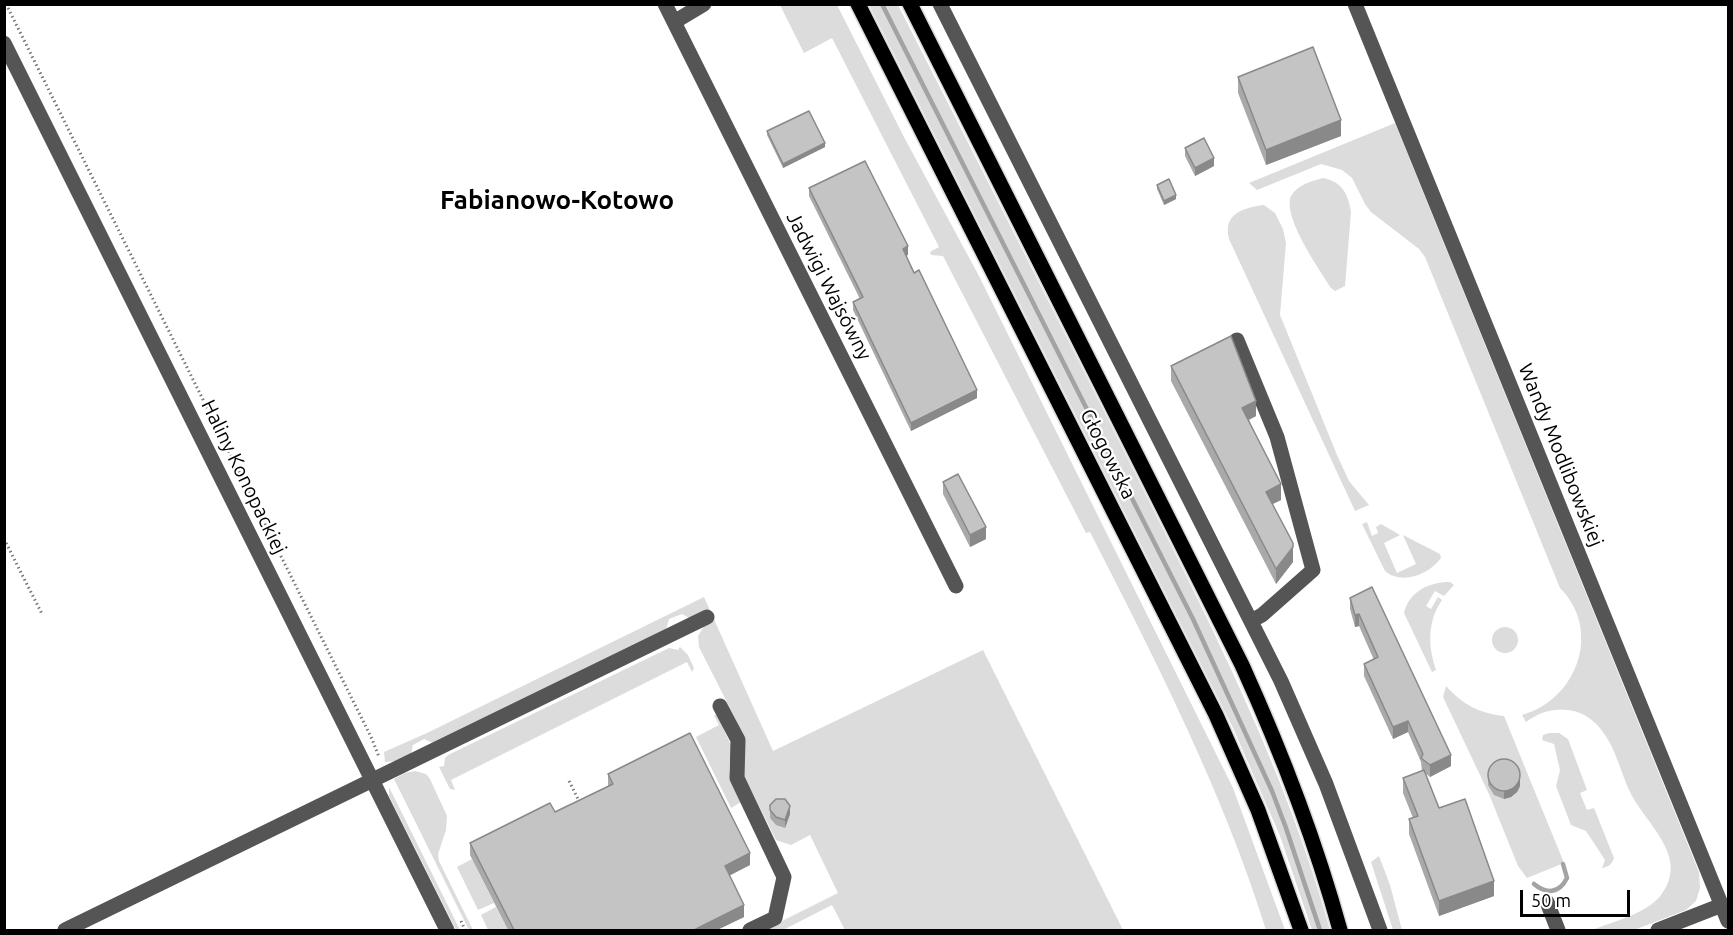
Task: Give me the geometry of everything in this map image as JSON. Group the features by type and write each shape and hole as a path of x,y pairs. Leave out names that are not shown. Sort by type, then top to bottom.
{"main road":[{"name":"Głogowska","path":"858,4 1216,715 1258,810 1301,930"},
{"name":"Głogowska","path":"910,4 1245,673 1284,760 1340,930"}],"street":[{"name":"Jadwigi Wajsówny","path":"666,4 956,586"},
{"path":"674,22 704,4"},
{"path":"940,4 1281,681 1314,754 1380,930"},
{"name":"Wandy Modlibowskiej","path":"1355,4 1728,921"},
{"name":"Haliny Konopackiej","path":"4,43 447,930"},
{"path":"1237,340 1277,437 1313,570 1262,615 1251,621"},
{"path":"65,930 707,617"},
{"path":"720,706 738,740 736,778 784,877 775,918 750,930"},
{"path":"1547,903 1558,930"},
{"path":"1658,930 1722,905"}],"path":[{"path":"6,4 372,739 386,773"},
{"path":"4,539 42,614"},
{"path":"569,781 584,810"},
{"path":"460,921 465,930"}],"shaded area":[{"path":"780,5 837,5 905,139 979,276 1233,788 1285,930 1266,930 1230,828 1163,678 1090,532 1086,533 943,256 931,255 930,252 939,247 832,38 804,53"},
{"path":"869,5 898,5 1165,532 1245,699 1269,756 1292,813 1330,930 1312,930 1280,836 1233,728"},
{"path":"1395,123 1699,872 1700,888 1696,901 1686,910 1634,930 1592,930 1648,907 1661,895 1669,881 1671,867 1668,853 1629,790 1612,748 1598,725 1589,718 1569,710 1547,712 1526,722 1522,715 1541,707 1570,679 1578,661 1581,642 1580,623 1573,605 1560,588 1425,257 1419,249 1371,212 1352,178 1342,170 1321,164 1257,190 1249,183"},
{"path":"1323,178 1335,182 1343,189 1351,212 1345,286 1335,291 1311,257 1297,230 1290,205 1291,196 1297,189"},
{"path":"1264,205 1275,213 1283,229 1286,243 1280,315 1349,481 1369,505 1355,511 1229,239 1229,224 1236,214 1248,208"},
{"path":"1367,522 1372,536 1378,533 1376,527 1381,524 1400,535 1384,543 1397,573 1416,564 1403,535 1440,554 1441,558 1429,569 1414,576 1407,578 1392,575 1385,571 1362,524"},
{"path":"1450,582 1454,585 1444,596 1435,591 1426,606 1431,609 1438,597 1442,600 1431,625 1431,652 1436,670 1432,672 1404,613 1410,599 1415,594 1427,586"},
{"path":"704,597 773,751 983,650 1123,930 845,930 832,905 783,930 764,930 838,893 810,835 791,845 776,840 743,774 741,730 699,647 698,636 704,626 682,614 669,619 666,630 433,743 424,739 413,745 411,754 397,761 385,762 384,752"},
{"path":"1505,627 1515,630 1518,640 1515,650 1505,653 1495,650 1492,640 1495,630"},
{"path":"680,647 688,655 694,668 692,672 687,662 451,780 455,790 450,789 439,767 444,766 448,755 669,648 678,650"},
{"path":"1446,686 1472,707 1504,716 1564,863 1527,878 1518,866 1489,794 1443,697"},
{"path":"714,715 717,715 731,745 729,771 741,802 731,808 696,737 719,725"},
{"path":"1559,733 1568,739 1587,790 1580,793 1587,810 1594,808 1614,858 1607,867 1602,868 1605,860 1586,831 1571,825 1556,786 1560,770 1554,744 1542,740 1543,735"},
{"path":"415,771 426,774 430,779 447,816 446,830 438,854 439,861 473,930 469,930 394,779"},
{"path":"389,787 460,930 456,930 389,796"},
{"path":"1379,856 1390,885 1402,930 1393,930 1371,862"},
{"path":"472,859 494,903 478,910 457,867"},
{"path":"496,907 508,930 488,930 481,915"}],"building":[{"path":"1313,47 1341,120 1266,150 1238,77"},
{"path":"809,111 825,143 783,164 767,131"},
{"path":"1204,138 1214,158 1195,168 1185,148"},
{"path":"865,161 908,246 903,249 914,273 919,270 977,390 911,423 853,302 863,297 809,188"},
{"path":"1169,179 1176,195 1164,201 1157,185"},
{"path":"1231,336 1256,401 1242,408 1281,484 1266,492 1293,543 1293,547 1276,569 1171,366"},
{"path":"958,474 986,527 970,535 943,482"},
{"path":"1372,587 1451,755 1430,765 1421,758 1423,754 1408,721 1393,727 1364,664 1378,657 1359,614 1355,615 1350,598"},
{"path":"690,733 750,853 725,866 744,905 694,930 514,930 470,843 550,803 555,812 613,784 608,774"},
{"path":"1504,759 1515,764 1520,775 1515,786 1504,791 1493,786 1488,775 1493,764"},
{"path":"1424,770 1439,808 1465,799 1494,881 1439,901 1409,819 1418,816 1403,778"},
{"path":"776,799 785,799 790,806 785,820 776,817 770,810 770,805"}],"waterway":[{"path":"882,4 1193,619 1272,791 1320,930"},
{"path":"1534,884 1543,890 1556,890 1567,878 1563,864"}],"district":[{"name":"Fabianowo-Kotowo","path":"557,200"}]}
